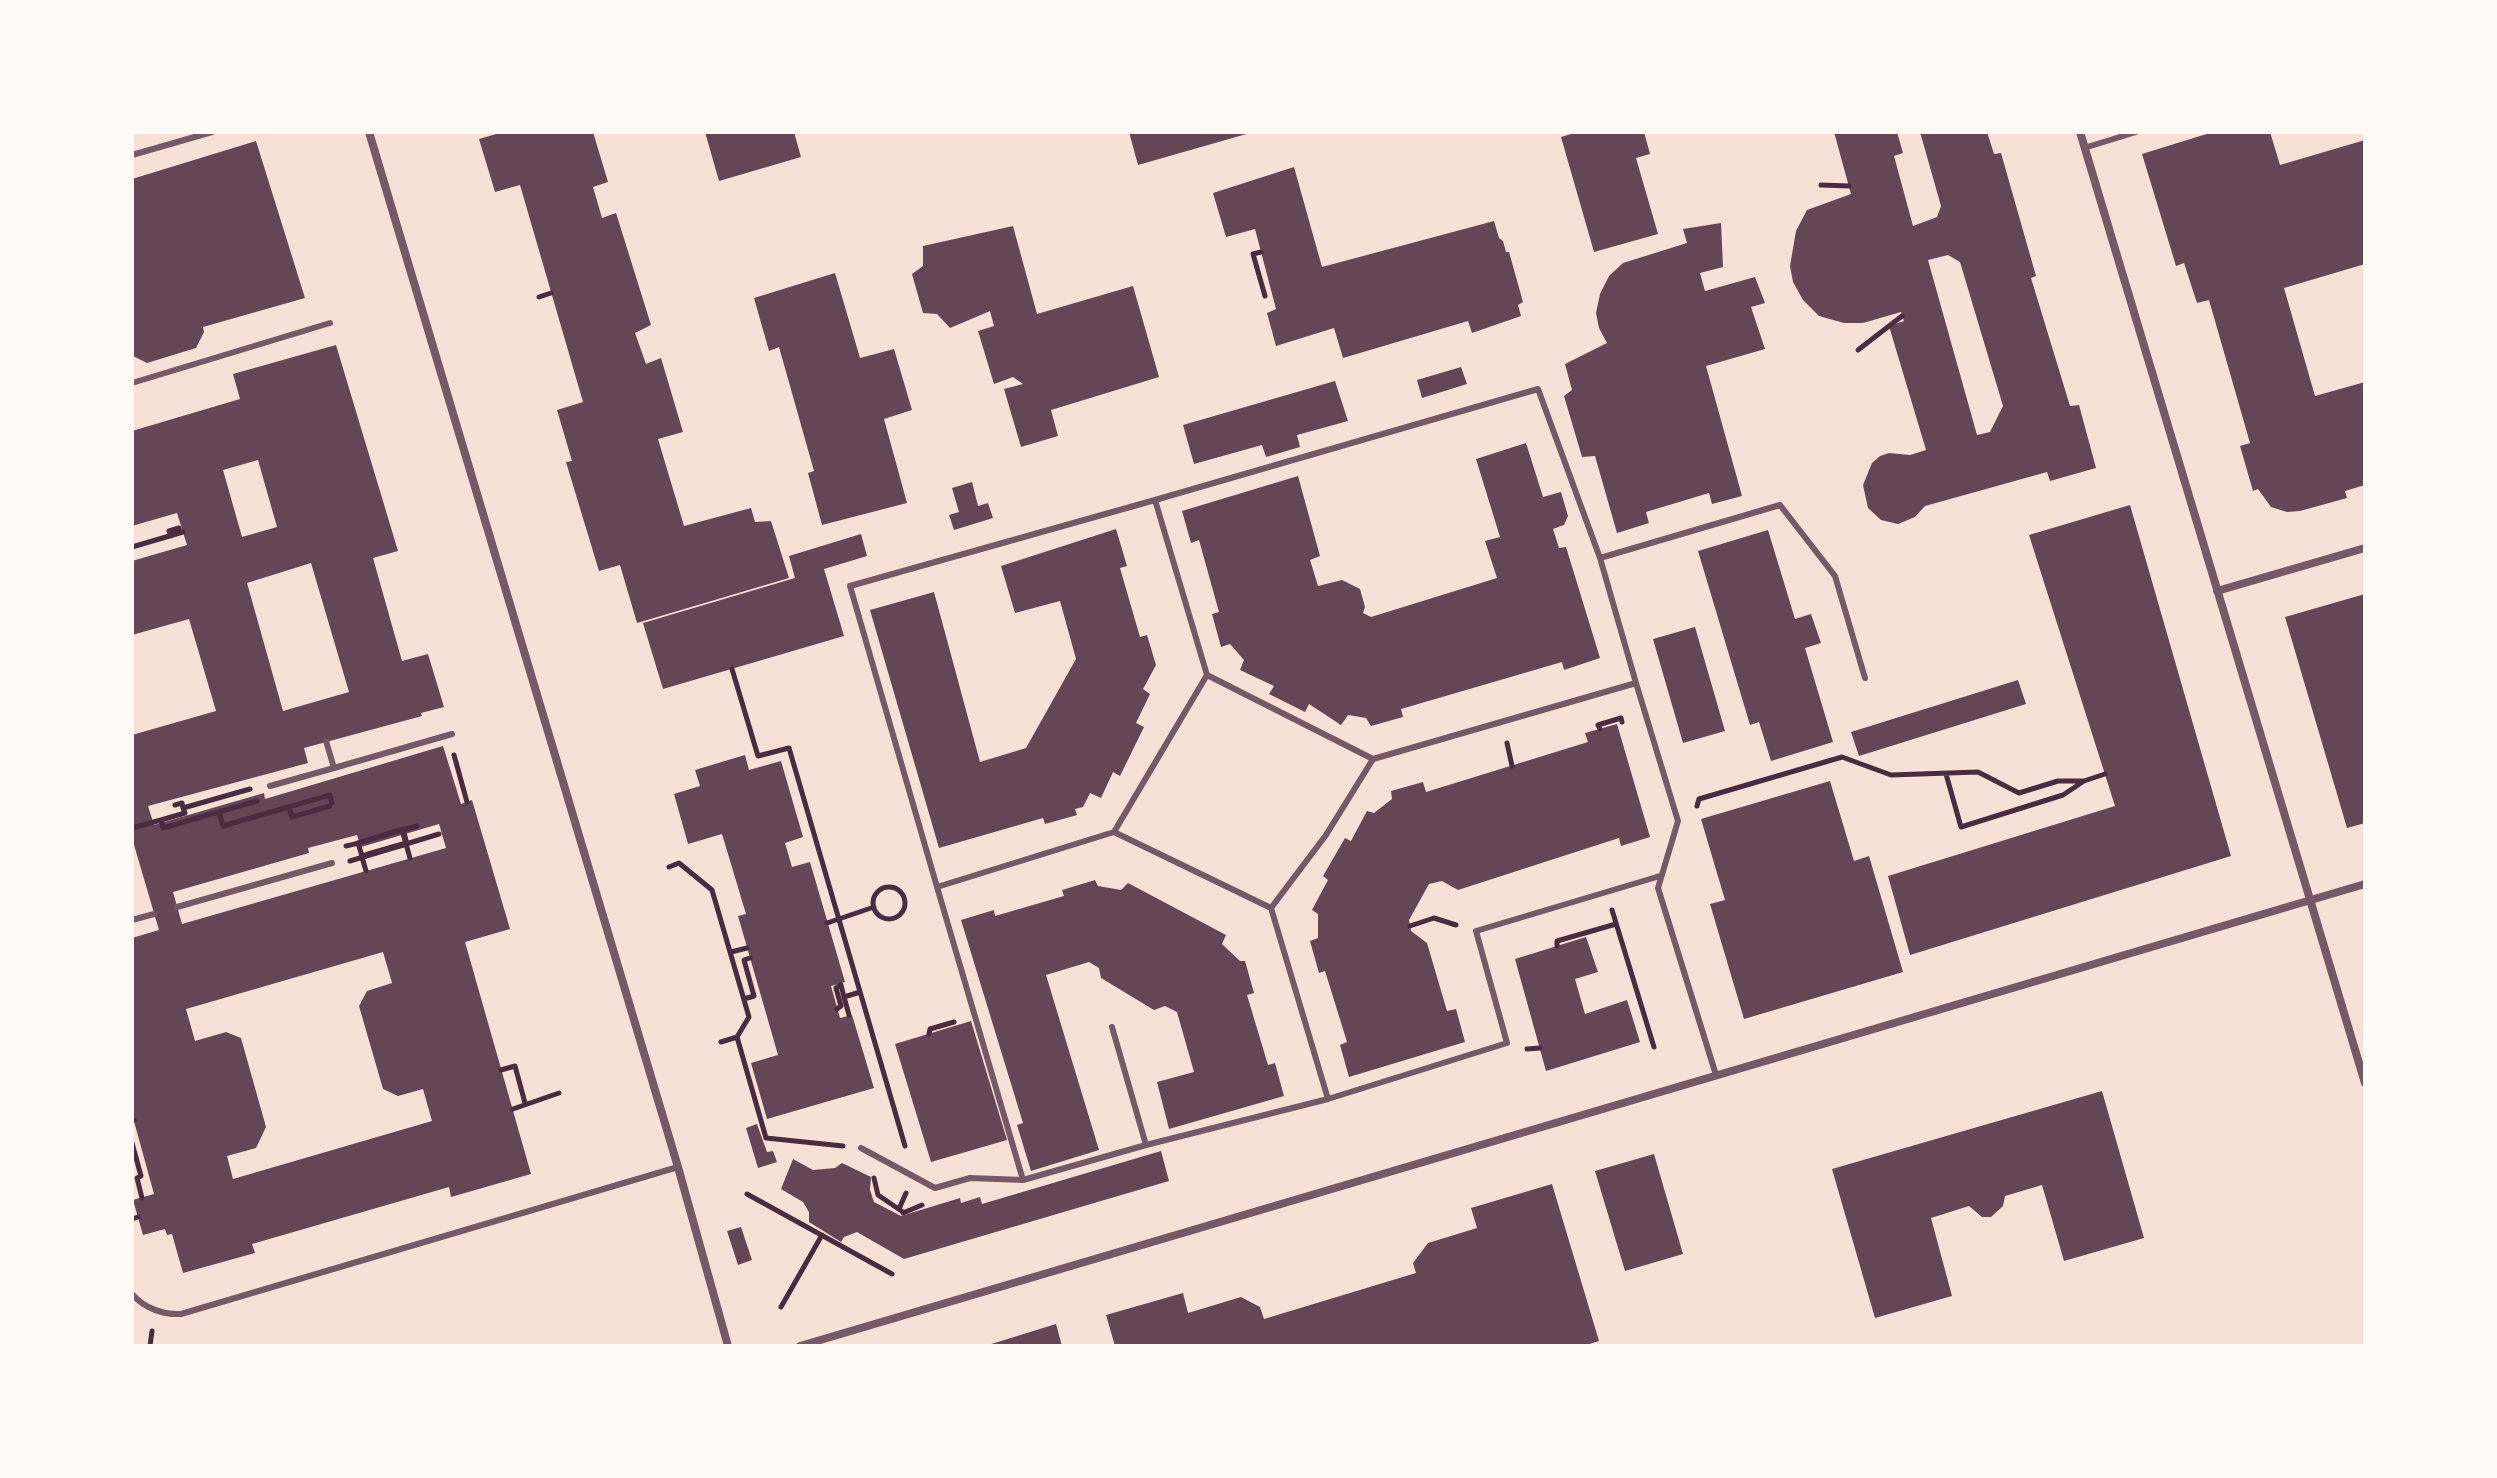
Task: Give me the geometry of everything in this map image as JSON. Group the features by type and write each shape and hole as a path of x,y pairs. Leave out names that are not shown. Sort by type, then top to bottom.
{"street":[{"path":"369,132 678,1167 728,1346"},
{"path":"2080,132 2365,1083"},
{"path":"2217,591 2365,548"},
{"path":"800,1346 2365,884"}],"lane":[{"path":"132,155 212,132"},
{"path":"2084,148 2136,132"},
{"path":"132,383 330,323"},
{"path":"1023,1180 850,586 1538,389 1600,558 1678,821 1658,888 1716,1075"},
{"path":"1155,500 1207,675 1373,759"},
{"path":"1600,558 1780,505 1835,576 1865,678"},
{"path":"937,887 1114,832 1207,675"},
{"path":"1271,908 1326,835 1373,759 1636,683"},
{"path":"270,786 450,734"},
{"path":"326,741 334,768"},
{"path":"1114,832 1271,908 1328,1099"},
{"path":"177,907 332,863"},
{"path":"861,1148 935,1188 970,1178 1023,1180 1328,1099 1507,1043 1476,931 1660,876"},
{"path":"132,920 154,914"},
{"path":"1112,1027 1146,1145"},
{"path":"132,1294 147,1307 181,1314 678,1167"}],"path":[{"path":"1821,185 1849,186"},
{"path":"1261,252 1253,254 1265,296"},
{"path":"539,297 551,293"},
{"path":"1858,350 1902,316"},
{"path":"132,547 171,536 169,531 179,528 182,533"},
{"path":"732,669 758,756 789,748 914,1177"},
{"path":"1600,729 1598,725 1621,718"},
{"path":"450,734 467,802"},
{"path":"1507,746 1512,766"},
{"path":"1696,813 1699,799 1842,757 1891,775 1978,772 2019,793 2058,781 2084,781"},
{"path":"1946,774 1961,827 2063,795 2084,781 2105,774"},
{"path":"183,808 253,788"},
{"path":"219,812 223,826 330,795 331,805 292,817 289,807"},
{"path":"161,820 163,828 258,801 259,805"},
{"path":"132,828 185,813 182,803 175,805"},
{"path":"361,842 417,826"},
{"path":"366,871 362,857 407,844 403,829 375,838"},
{"path":"348,845 398,831"},
{"path":"361,842 362,856 382,851 406,843 398,831"},
{"path":"332,863 333,866 439,834"},
{"path":"361,842 362,856 403,844"},
{"path":"403,844 410,858"},
{"path":"669,867 679,863 712,890 731,952 749,1017 737,1037 721,1042"},
{"path":"892,886 905,897 906,906 902,914 894,919 878,915 874,907 876,892 883,888 892,886"},
{"path":"1610,903 1654,1047"},
{"path":"827,923 874,907"},
{"path":"1410,926 1434,918 1476,931"},
{"path":"1557,946 1557,941 1616,924"},
{"path":"731,952 747,948"},
{"path":"744,999 754,996 744,960 750,958"},
{"path":"837,1009 841,1006 836,988 841,985 849,1015"},
{"path":"844,997 860,992"},
{"path":"737,1037 766,1138 861,1148"},
{"path":"1530,1051 1540,1048"},
{"path":"501,1070 515,1066 525,1103"},
{"path":"513,1109 559,1093"},
{"path":"132,1143 141,1176 134,1178 142,1198"},
{"path":"873,1175 878,1195 903,1212"},
{"path":"747,1194 892,1274"},
{"path":"781,1307 822,1235"}],"building":[{"path":"503,132 593,132 608,182 593,187 602,218 616,213 651,325 635,333 646,364 661,358 683,432 658,439 684,526 751,508 755,522 771,521 789,578 637,623 620,565 599,571 566,462 572,461 557,410 583,402 520,185 495,192 479,139"},
{"path":"705,132 794,132 801,157 719,181"},
{"path":"1129,132 1249,132 1250,133 1138,165"},
{"path":"1578,132 1644,132 1650,154 1636,158 1658,234 1594,252 1561,137"},
{"path":"1834,132 1897,132 1903,153 1894,156 1913,226 1937,217 1941,206 1920,132 1987,132 1994,154 2001,153 2036,276 2031,278 2070,406 2079,405 2096,468 2050,481 2047,472 1925,506 1915,517 1898,524 1881,520 1868,508 1863,485 1872,463 1889,453 1910,455 1926,450 1889,326 1904,321 1901,312 1863,323 1844,323 1819,316 1803,300 1793,282 1790,266 1796,231 1807,210 1851,194","holes":["1948,255 1960,262 2003,406 1990,432 1977,435 1928,260"]},
{"path":"2213,132 2270,132 2280,165 2365,140 2365,264 2284,288 2315,396 2365,382 2365,485 2345,491 2347,498 2287,512 2271,507 2258,489 2253,491 2240,446 2250,443 2209,300 2197,303 2184,263 2176,266 2142,154"},
{"path":"256,141 305,298 203,327 204,332 196,348 147,363 133,356 132,179"},
{"path":"1294,167 1322,267 1494,221 1499,238 1506,252 1509,252 1523,302 1518,305 1521,316 1472,333 1468,321 1343,358 1334,328 1276,346 1267,313 1276,309 1255,229 1226,237 1213,193"},
{"path":"1721,223 1723,267 1700,273 1705,291 1755,277 1765,303 1751,307 1765,349 1706,366 1742,496 1712,504 1709,493 1646,512 1649,523 1617,533 1595,456 1582,457 1564,396 1572,390 1565,364 1607,343 1596,313 1600,294 1609,276 1623,263 1687,243 1683,229"},
{"path":"1013,226 1037,314 1133,286 1159,377 1051,410 1058,436 1021,447 1004,389 1023,384 1013,377 994,384 978,331 994,326 990,311 950,328 937,314 923,313 912,274 923,266 923,246"},
{"path":"835,273 860,358 894,349 912,410 884,419 907,503 822,525 808,473 814,471 779,347 769,351 754,298"},
{"path":"336,345 398,551 373,558 402,661 428,654 444,707 421,713 422,716 304,748 308,763 148,806 154,825 264,793 265,799 443,746 461,804 472,800 510,929 465,942 531,1174 451,1197 449,1187 252,1244 255,1253 183,1273 172,1234 167,1235 165,1229 143,1235 133,1200 154,1194 132,1114 132,938 159,930 132,838 132,735 216,711 189,619 132,635 132,561 187,545 177,513 132,526 132,431 240,399 233,374","holes":["258,460 277,527 242,537 223,470","311,563 349,692 283,711 247,583","439,824 446,848 182,924 173,892 309,853 308,848 357,835 361,847","383,952 392,983 367,991 359,1006 383,1089 398,1096 423,1089 432,1121 233,1179 227,1156 256,1148 266,1127 241,1038 226,1032 195,1041 186,1009"]},
{"path":"1461,367 1467,384 1422,398 1417,380"},
{"path":"1335,381 1348,421 1297,435 1300,447 1266,457 1262,445 1194,464 1183,425"},
{"path":"1526,443 1543,497 1561,492 1568,516 1564,525 1553,529 1559,548 1566,547 1600,658 1564,670 1562,662 1401,709 1403,717 1371,726 1366,718 1348,715 1341,725 1309,704 1305,712 1269,694 1274,686 1240,670 1244,660 1230,644 1221,647 1212,614 1219,612 1199,540 1191,543 1182,511 1298,476 1320,556 1310,560 1318,586 1342,580 1360,589 1365,607 1363,613 1371,617 1497,578 1485,541 1500,537 1476,459"},
{"path":"972,482 978,506 988,503 993,518 954,530 949,515 959,512 952,488"},
{"path":"2130,505 2231,856 1910,955 1888,876 2115,806 2029,535"},
{"path":"1116,529 1127,566 1120,568 1140,637 1147,635 1156,665 1143,689 1150,694 1136,723 1144,727 1120,776 1113,772 1101,798 1090,793 1083,807 1075,809 1077,815 1045,824 1043,818 939,848 870,610 934,592 980,762 1026,748 1076,659 1060,601 1015,613 1001,566"},
{"path":"1768,530 1795,619 1811,614 1821,643 1805,648 1833,742 1771,761 1759,722 1750,725 1698,551"},
{"path":"861,534 867,556 824,569 844,636 663,689 643,623 795,578 789,556"},
{"path":"2365,594 2365,823 2347,828 2285,617"},
{"path":"1695,627 1725,731 1683,743 1653,639"},
{"path":"2018,680 2026,704 1859,756 1851,732"},
{"path":"1617,724 1650,837 1621,846 1619,838 1458,890 1442,881 1429,884 1409,920 1411,931 1427,943 1447,1011 1456,1009 1465,1042 1349,1077 1340,1045 1347,1042 1325,971 1319,973 1310,941 1318,938 1318,914 1312,910 1328,880 1323,876 1345,838 1351,841 1367,811 1374,813 1392,799 1391,791 1423,782 1426,792 1588,742 1585,733"},
{"path":"745,755 749,770 781,761 803,837 785,843 792,867 810,862 845,982 831,986 840,1018 852,1015 874,1088 767,1119 751,1063 778,1055 738,916 746,914 722,834 688,844 674,794 700,786 695,770"},
{"path":"1830,781 1854,861 1869,856 1903,972 1744,1019 1710,904 1725,900 1701,819"},
{"path":"1095,880 1098,886 1121,890 1128,883 1226,935 1222,944 1240,961 1245,961 1254,993 1247,995 1268,1065 1275,1063 1284,1096 1169,1129 1157,1082 1194,1072 1177,1012 1165,1006 1154,1010 1101,978 1099,968 1089,962 1046,975 1099,1150 1031,1171 1017,1125 1023,1123 961,920 994,910 995,916 1064,896 1062,890"},
{"path":"1586,937 1598,972 1575,979 1585,1014 1627,1000 1640,1042 1546,1071 1515,959"},
{"path":"971,1021 1007,1140 931,1162 895,1044"},
{"path":"2102,1091 2144,1238 2064,1261 2042,1185 2005,1196 2003,1206 1991,1217 1982,1217 1969,1206 1931,1218 1952,1296 1875,1318 1832,1169"},
{"path":"757,1124 767,1152 773,1151 777,1162 758,1168 746,1128"},
{"path":"1161,1151 1169,1181 904,1259 857,1232 844,1237 841,1242 809,1222 809,1212 803,1202 781,1189 793,1159 813,1170 835,1168 842,1163 871,1177 870,1190 874,1202 901,1216 960,1198 961,1203 980,1197 982,1204"},
{"path":"1654,1154 1683,1254 1625,1271 1595,1171"},
{"path":"1552,1184 1599,1341 1583,1346 1115,1346 1106,1315 1183,1293 1188,1313 1241,1297 1260,1307 1264,1319 1416,1273 1413,1263 1428,1243 1477,1228 1471,1208"},
{"path":"741,1227 752,1260 738,1265 727,1231"},
{"path":"1056,1324 1062,1346 988,1346 988,1345"}]}
